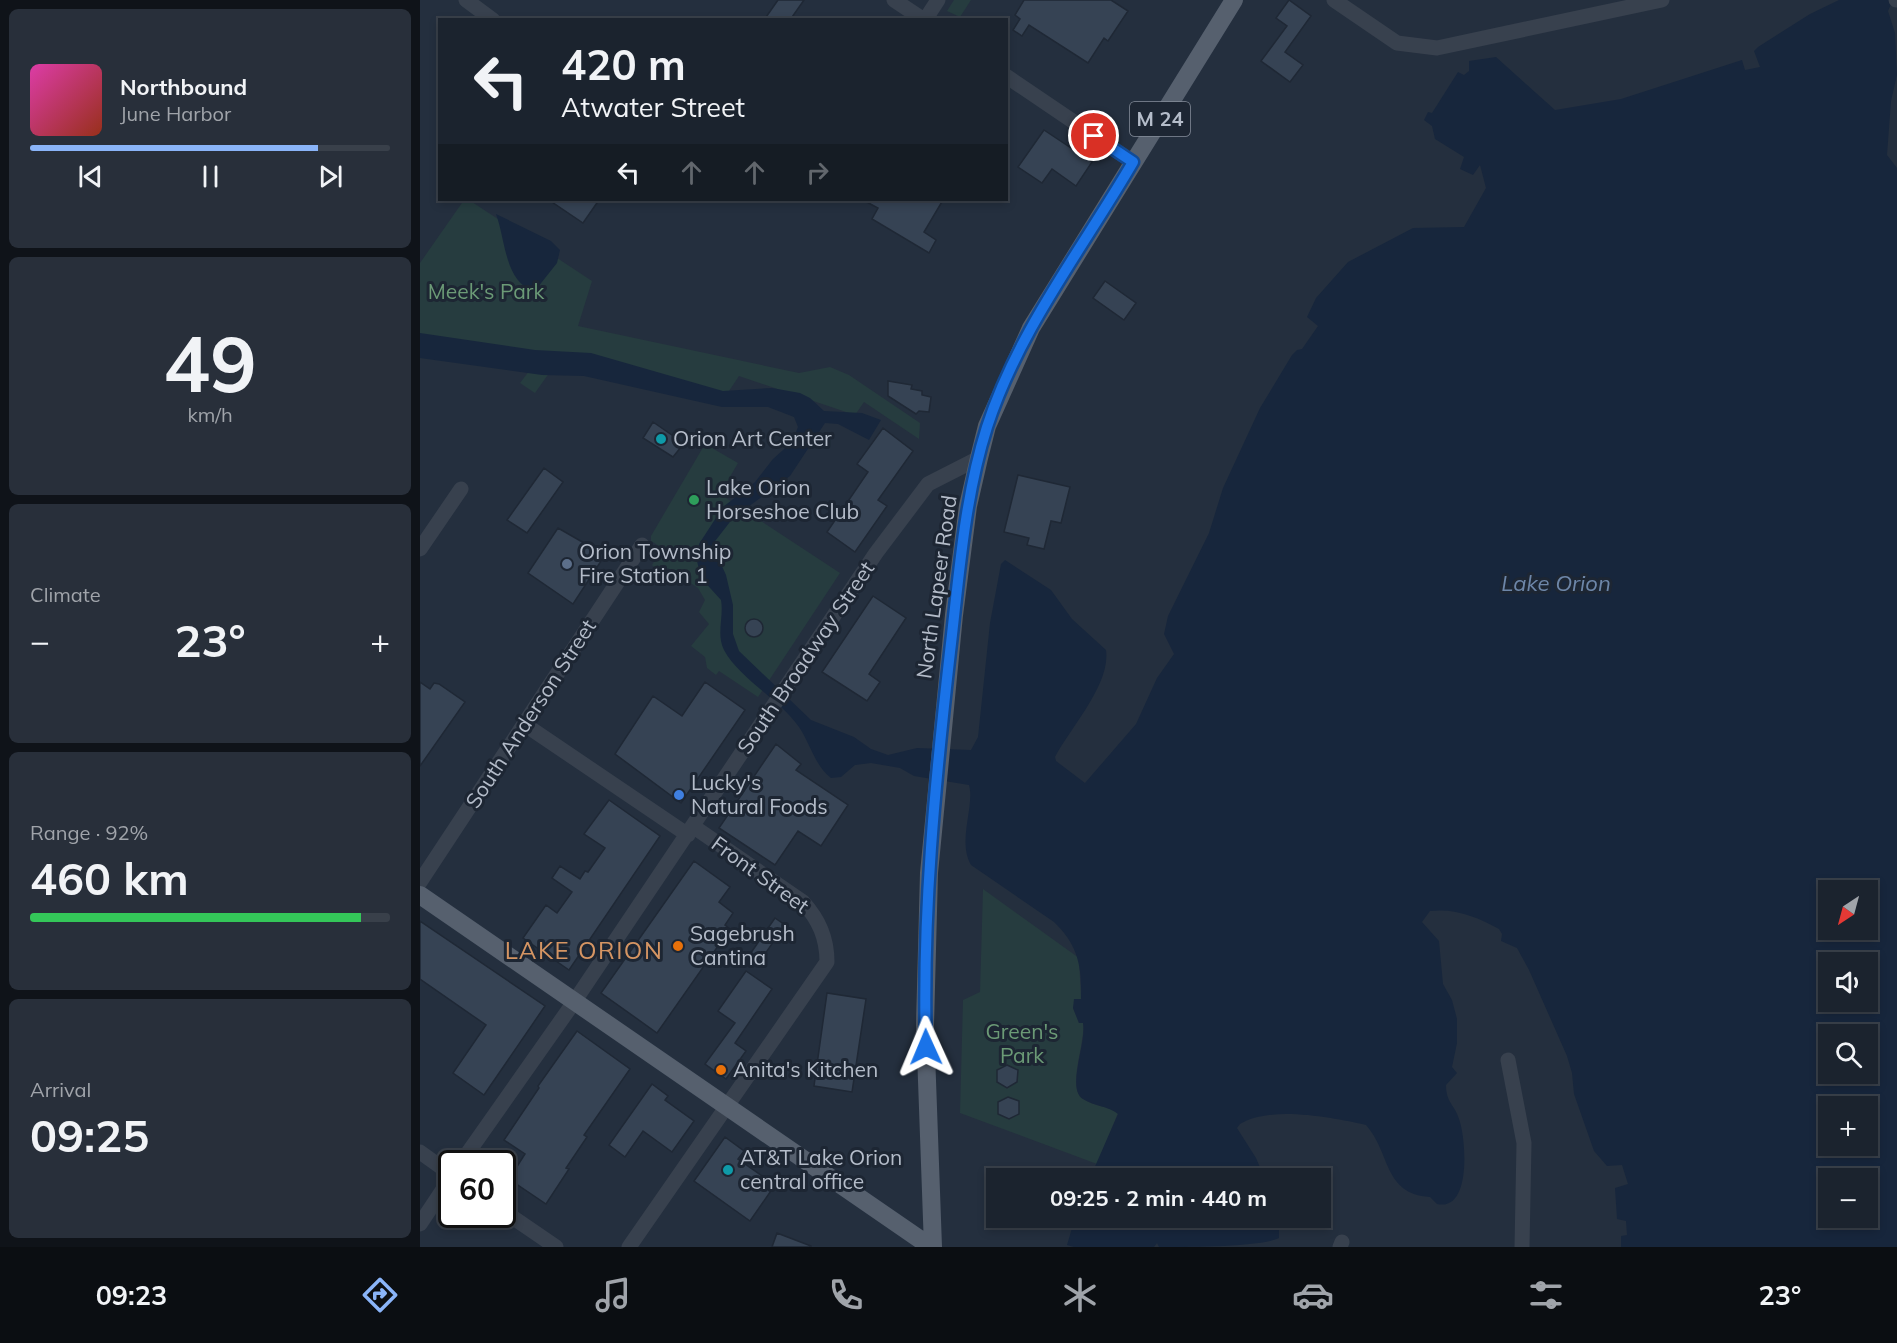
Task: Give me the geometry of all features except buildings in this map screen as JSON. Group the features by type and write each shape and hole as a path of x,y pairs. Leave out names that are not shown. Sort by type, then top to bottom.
{"main road":[{"name":"North Lapeer Road","path":"932,1247 925,1025 929,873 940,740 968,506 979,458 991,417 1031,328 1234,0"},
{"path":"420,895 932,1247"}],"street":[{"path":"466,0 490,18"},
{"path":"894,0 921,18"},
{"path":"925,18 938,0"},
{"path":"1334,0 1397,43 1437,48 1662,0"},
{"path":"1008,77 1133,162"},
{"name":"South Broadway Street","path":"470,1150 691,831 876,553 928,484 979,458"},
{"path":"420,549 461,489"},
{"name":"South Anderson Street","path":"420,882 642,544"},
{"name":"Front Street","path":"524,724 808,908 822,929 827,948 827,962 726,1107"},
{"path":"1508,1060 1524,1143 1522,1247"},
{"path":"629,1247 726,1107"},
{"path":"420,1152 438,1165"},
{"path":"420,1224 438,1196"},
{"path":"516,1220 556,1247"}],"green space":[{"path":"954,0 971,0 960,17 947,11"},
{"name":"Meek's Park","path":"463,201 471,201 592,281 578,326 799,373 830,367 849,375 920,423 919,439 864,402 855,415 739,376 723,400 559,359 535,393 520,383 533,366 420,347 420,263"},
{"path":"705,444 738,463 720,494 840,573 758,697 719,671 716,675 707,668 705,657 691,646 709,624 699,612 705,600 698,588 668,568 662,575 652,565 662,548 651,541 651,536"},
{"name":"Green's Park","path":"983,889 1079,958 1081,999 1073,1008 1079,1023 1083,1023 1076,1076 1078,1094 1087,1101 1118,1113 1097,1164 960,1113 963,1000 980,992"}],"water":[{"name":"Lake Orion","path":"1839,0 1893,0 1888,11 1895,33 1897,75 1891,101 1887,155 1897,168 1897,1247 1621,1247 1621,1236 1627,1235 1626,1221 1617,1219 1615,1188 1628,1184 1622,1165 1607,1166 1594,1151 1574,1094 1572,1073 1567,1056 1529,970 1517,948 1501,941 1502,934 1499,929 1474,917 1440,910 1430,911 1422,922 1439,941 1443,984 1452,1000 1457,1019 1457,1043 1452,1067 1457,1073 1446,1085 1447,1096 1462,1128 1464,1172 1456,1197 1448,1203 1437,1204 1430,1197 1415,1194 1404,1188 1396,1180 1366,1125 1302,1115 1268,1115 1240,1124 1237,1128 1260,1168 1094,1168 1118,1114 1083,1099 1078,1094 1076,1086 1083,1023 1079,1023 1073,1008 1074,999 1081,999 1081,976 1077,957 1068,939 1054,922 971,865 966,845 970,803 969,785 914,776 900,768 871,763 855,765 841,777 831,778 821,767 803,733 791,717 739,670 724,650 720,632 721,600 701,578 697,561 699,544 723,507 755,482 773,459 792,442 798,427 794,417 768,407 722,407 584,376 542,375 420,358 420,333 535,350 591,353 723,391 772,388 800,393 810,398 824,411 862,413 881,420 869,440 838,424 825,423 790,476 733,518 712,545 710,553 721,564 726,575 733,605 733,634 739,651 811,720 854,737 871,749 888,755 917,748 971,750 978,737 990,623 1001,564 1005,560 1051,590 1072,619 1106,650 1106,663 1096,691 1055,757 1056,761 1085,783 1136,724 1157,678 1174,654 1164,634 1168,616 1209,533 1223,488 1260,408 1292,355 1302,349 1318,326 1307,317 1316,298 1348,262 1413,228 1464,227 1486,188 1480,165 1473,175 1460,169 1464,157 1435,139 1432,126 1424,120 1428,112 1432,113 1458,72 1464,75 1469,71 1469,61 1496,57 1555,110 1621,99 1742,60 1745,70 1760,67 1754,51 1810,14"},
{"path":"496,214 551,241 560,250 557,263 534,292 517,279 511,269"},
{"path":"1072,1228 1279,1228 1279,1238 1270,1241 1222,1246 1159,1247 1157,1243 1154,1247 1074,1247 1067,1245"}],"place":[{"name":"Orion Art Center","path":"661,439"},
{"name":"Lake Orion Horseshoe Club","path":"694,500"},
{"name":"Orion Township Fire Station 1","path":"567,564"},
{"name":"Lucky's Natural Foods","path":"679,795"},
{"name":"Sagebrush Cantina","path":"678,946"},
{"name":"Anita's Kitchen","path":"721,1070"},
{"name":"AT&T Lake Orion central office","path":"728,1170"}],"district":[{"name":"LAKE ORION","path":"584,951"}],"route":[{"path":"926,1047 929,873 940,740 968,506 987,426 1031,328 1133,162 1094,136"}]}
